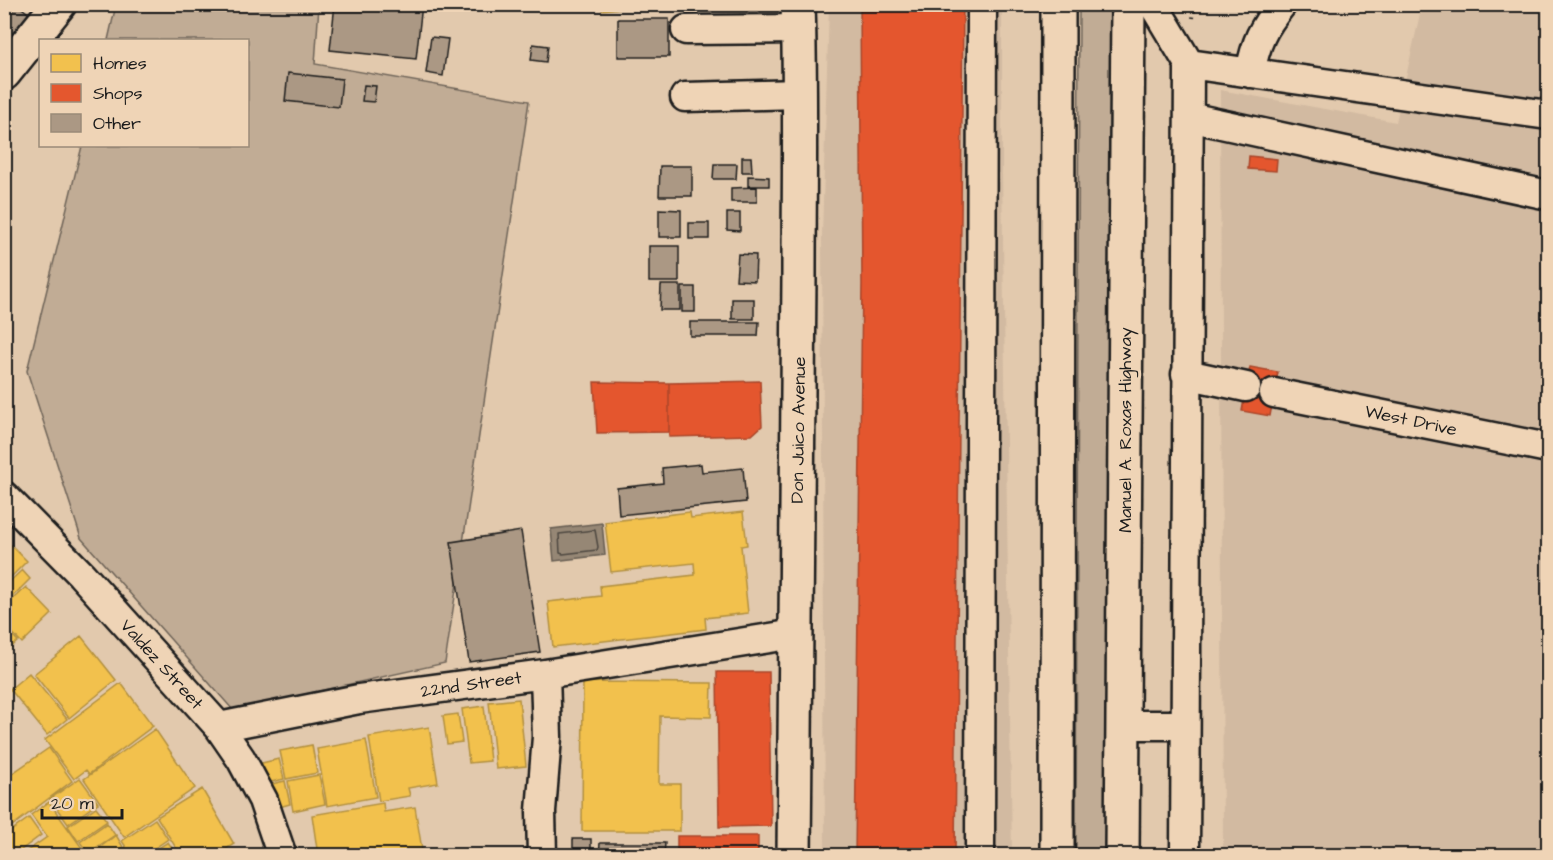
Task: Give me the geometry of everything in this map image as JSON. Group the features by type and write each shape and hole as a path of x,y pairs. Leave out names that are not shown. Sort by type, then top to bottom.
{"main road":[{"path":"4,73 59,4"},
{"path":"1057,855 1058,4"},
{"name":"Manuel A. Roxas Highway","path":"1122,855 1128,4"},
{"name":"Don Juico Avenue","path":"794,855 798,440 798,17"}],"street":[{"path":"980,855 982,4"},
{"path":"1153,4 1189,64 1185,855"},
{"path":"1250,73 1256,43 1270,18 1282,4"},
{"path":"686,30 798,17"},
{"path":"1189,64 1548,115"},
{"path":"685,98 799,94"},
{"path":"1189,117 1548,195"},
{"path":"1186,374 1246,387"},
{"name":"West Drive","path":"1274,393 1548,448"},
{"name":"Valdez Street","path":"4,496 81,574 219,727 241,759 263,800 282,855"},
{"path":"545,674 795,634"},
{"name":"22nd Street","path":"219,727 359,699 545,674 547,737 541,811 542,855"},
{"path":"1123,725 1185,725"}],"shaded area":[{"path":"1112,4 1110,83 1113,166 1109,295 1114,371 1108,855 1076,856 1079,5"},
{"path":"116,5 319,5 315,64 529,101 445,663 233,710 81,538 27,371 82,147 249,147 249,39 108,39"},
{"path":"829,5 1002,5 1002,172 1012,855 825,855 822,235"},
{"path":"1422,5 1548,5 1548,855 1223,855 1220,90 1396,122"}],"water":[{"path":"602,523 605,555 554,561 551,529"}],"building: Homes":[{"path":"602,4 649,4 649,5 602,10"},
{"path":"690,512 691,518 743,512 747,545 741,546 748,613 705,618 706,629 553,647 548,602 601,596 600,586 695,575 694,563 611,572 605,522"},
{"path":"6,540 27,561 4,584 4,542"},
{"path":"22,570 30,579 10,599 4,593 4,587"},
{"path":"26,587 52,614 22,643 4,624 4,607"},
{"path":"4,627 18,641 4,654"},
{"path":"81,636 116,680 69,718 34,674"},
{"path":"29,673 67,719 47,735 10,689"},
{"path":"583,682 712,683 711,717 660,716 659,784 680,784 680,831 582,831"},
{"path":"121,683 153,726 89,774 86,770 74,779 45,740"},
{"path":"519,699 526,766 496,769 489,702"},
{"path":"484,706 490,761 469,763 462,709"},
{"path":"458,714 462,742 447,744 443,716"},
{"path":"429,727 438,783 408,788 410,796 379,801 369,737"},
{"path":"155,729 195,788 124,837 84,779"},
{"path":"366,740 376,797 327,806 317,749"},
{"path":"312,745 317,773 286,779 280,751"},
{"path":"49,748 72,781 4,832 4,779"},
{"path":"279,759 284,779 258,785 253,765"},
{"path":"319,775 325,804 293,811 288,781"},
{"path":"80,778 98,803 68,824 50,799"},
{"path":"285,781 290,804 272,809 267,785"},
{"path":"202,789 234,844 215,856 181,856 157,817"},
{"path":"49,802 82,848 72,856 20,856 47,837 31,815"},
{"path":"383,803 384,812 415,807 423,856 318,856 312,815"},
{"path":"96,807 107,821 78,841 68,826"},
{"path":"29,818 41,835 13,856 4,856 4,836"},
{"path":"155,819 168,839 143,856 119,856 117,853 126,847 122,841"},
{"path":"107,823 115,835 88,853 80,842"},
{"path":"116,835 123,847 111,856 89,856"},
{"path":"168,842 177,856 146,856"}],"building: Shops":[{"path":"860,4 963,4 955,856 855,856 862,284"},
{"path":"1249,156 1277,159 1276,171 1248,169"},
{"path":"1250,367 1278,372 1270,416 1242,411"},
{"path":"760,381 762,426 752,435 669,437 669,383"},
{"path":"594,382 669,383 669,432 597,433"},
{"path":"717,672 769,672 771,826 719,827"},
{"path":"677,836 758,836 758,856 677,856"}],"building: Other":[{"path":"4,4 12,10 17,4 34,18 4,49"},
{"path":"335,4 422,4 416,59 330,50"},
{"path":"618,19 669,19 669,57 618,57"},
{"path":"431,37 448,39 443,76 426,73"},
{"path":"533,44 548,46 546,62 531,60"},
{"path":"288,73 342,79 339,107 285,101"},
{"path":"364,85 376,86 374,102 362,101"},
{"path":"742,157 751,157 752,172 742,172"},
{"path":"714,164 737,164 736,179 713,179"},
{"path":"660,166 692,166 692,196 659,196"},
{"path":"748,176 769,177 769,186 748,186"},
{"path":"757,187 757,202 731,202 731,188"},
{"path":"659,209 681,210 681,237 659,237"},
{"path":"727,213 740,213 740,231 727,230"},
{"path":"689,223 709,223 709,239 689,239"},
{"path":"649,246 679,246 679,282 649,282"},
{"path":"738,254 756,255 755,281 736,280"},
{"path":"661,285 680,285 680,310 660,310"},
{"path":"682,287 695,287 695,312 682,312"},
{"path":"732,299 754,299 754,319 732,319"},
{"path":"690,322 759,322 758,336 690,336"},
{"path":"701,464 702,472 743,468 746,502 619,515 617,488 663,483 662,468"},
{"path":"521,531 540,652 469,662 451,542"},
{"path":"573,839 591,839 591,856 573,856"},
{"path":"600,843 665,843 664,856 599,856"}]}
